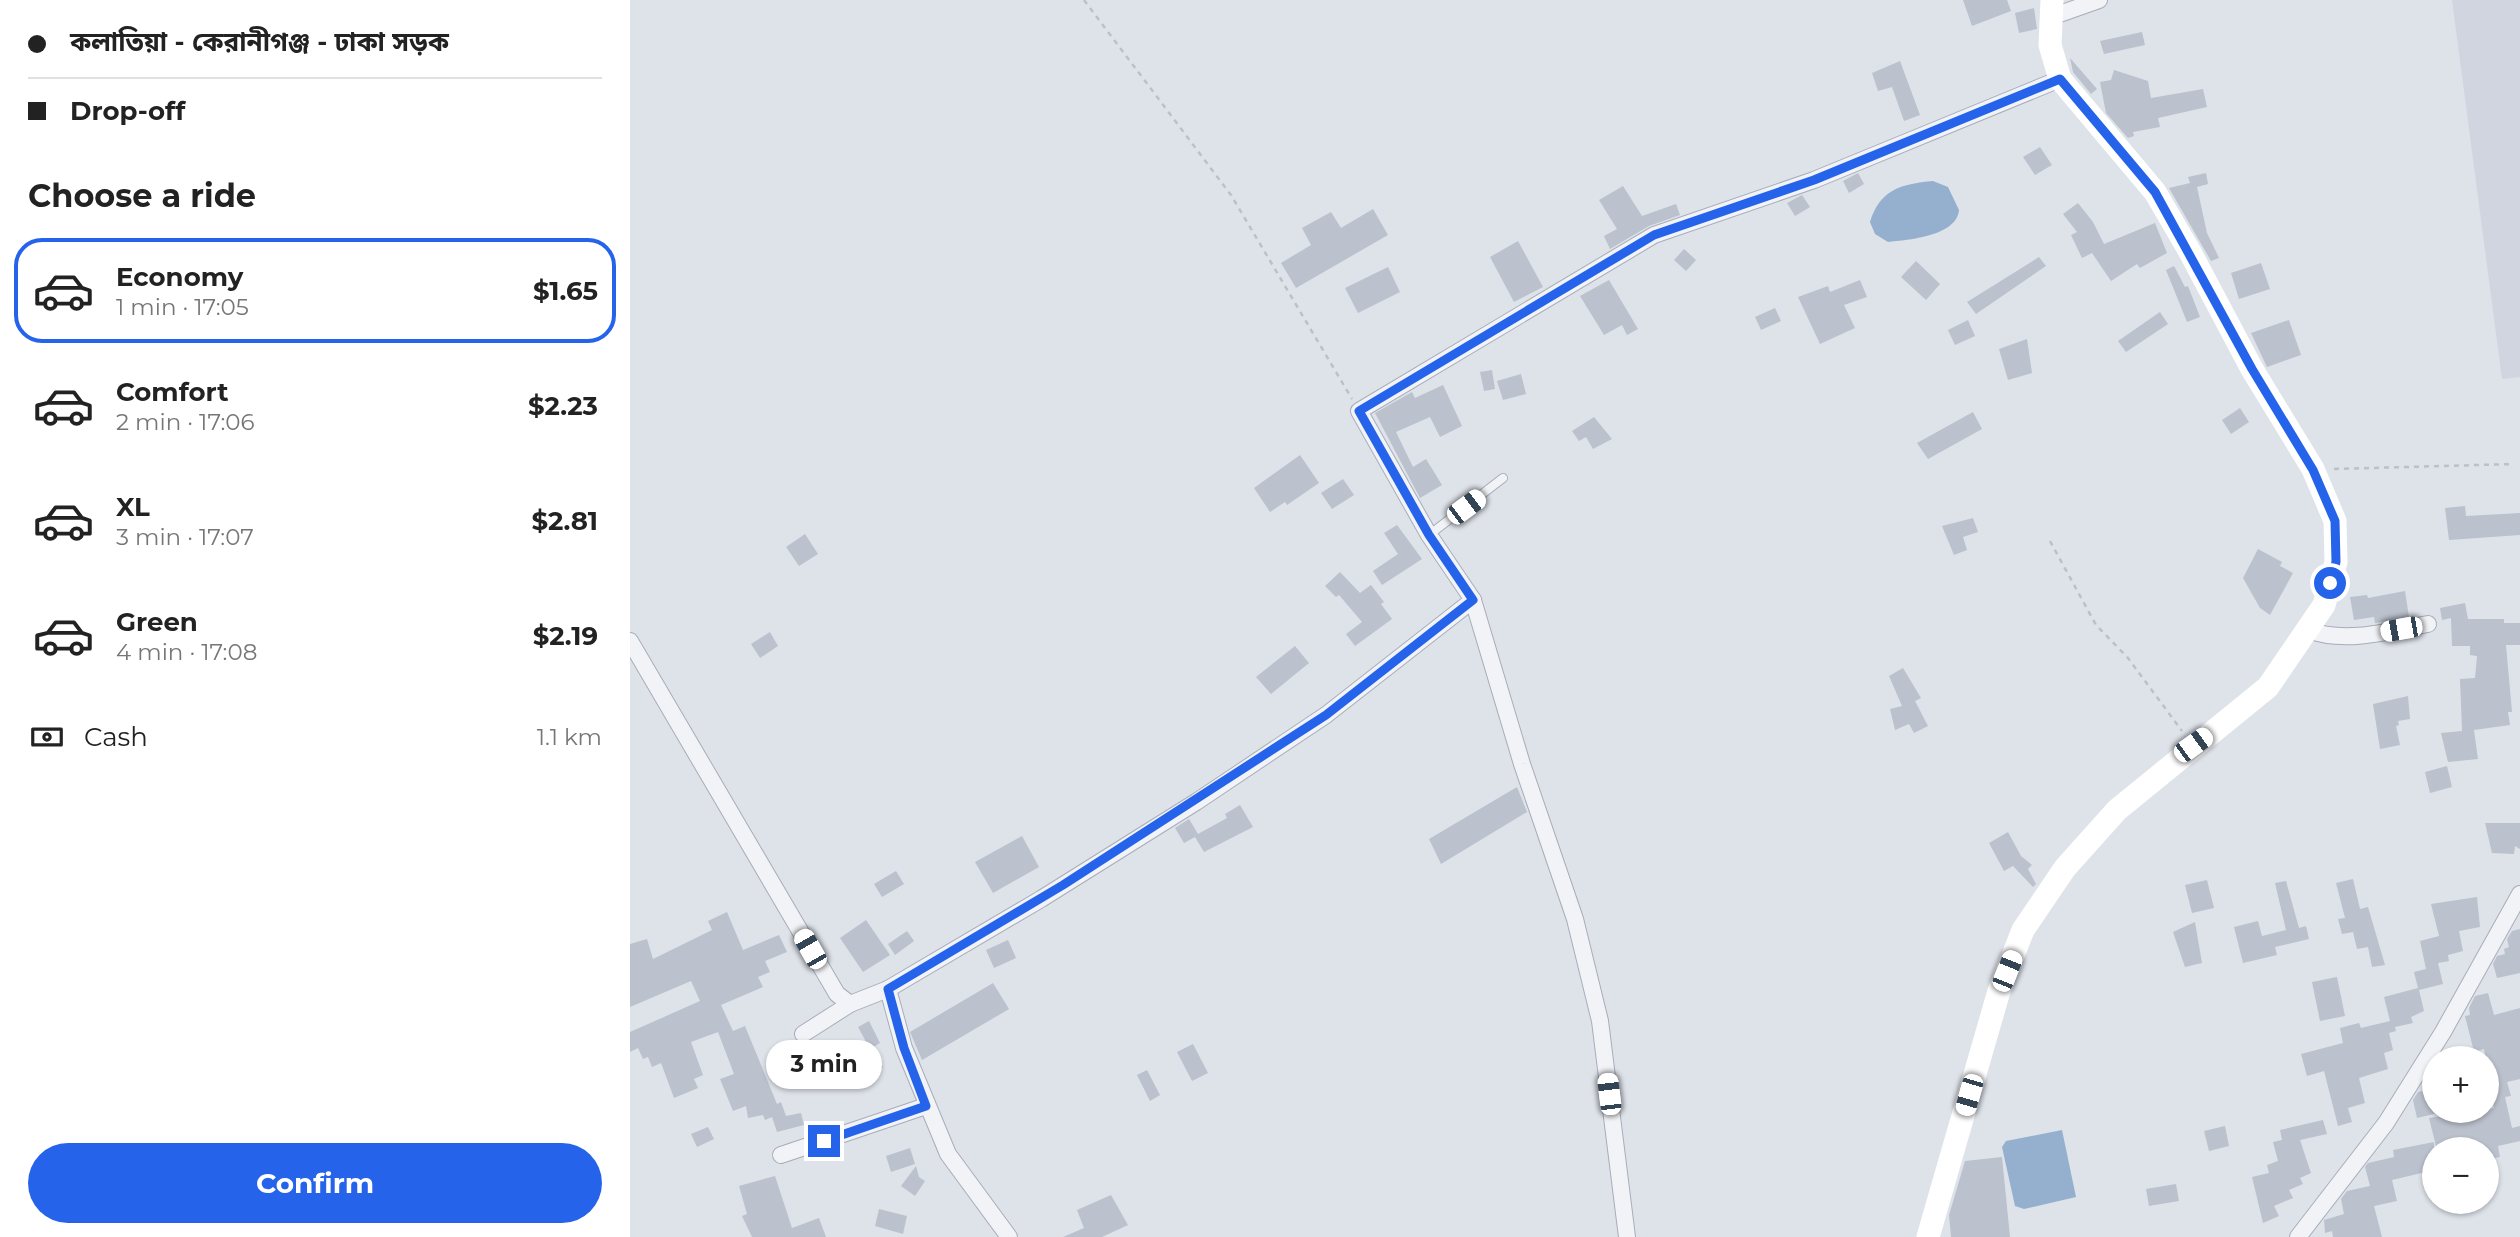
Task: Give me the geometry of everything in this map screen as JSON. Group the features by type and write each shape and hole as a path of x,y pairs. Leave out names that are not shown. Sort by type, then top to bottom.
{"main road":[{"path":"1928,1237 1999,991 2023,930 2065,868 2117,810 2193,745 2268,687 2324,605 2336,562 2335,521 2313,470 2252,369 2155,192 2060,79 2050,45 2051,8"}],"street":[{"path":"2051,8 2099,0"},
{"path":"1627,1237 1600,1021 1575,919 1522,764 1473,600 1429,535 1359,411 1654,235 1814,180 2060,79"},
{"path":"803,1034 850,1004 888,989 1041,899 1272,751 1326,715 1473,600"},
{"path":"2308,630 2323,636 2361,634 2428,624"},
{"path":"630,641 837,994 850,1004"},
{"path":"2298,1237 2386,1123 2443,1032 2520,894"},
{"path":"888,989 904,1048 948,1154 1009,1237"},
{"path":"781,1155 926,1106"}],"lane":[{"path":"1429,535 1503,478"}],"path":[{"path":"1084,0 1231,195 1359,411"},
{"path":"2313,470 2514,464"},
{"path":"2050,541 2096,625 2128,658 2193,745"}],"shaded area":[{"path":"2452,0 2520,0 2520,377 2502,379"}],"water":[{"path":"1933,181 1948,187 1959,210 1950,226 1919,238 1888,242 1875,234 1870,222 1874,211 1886,196 1901,187"},
{"path":"2062,1130 2076,1197 2024,1209 2015,1206 2002,1147 2006,1141"}],"building":[{"path":"1963,0 2007,0 2011,11 1972,26"},
{"path":"2034,8 2037,29 2019,33 2015,13"},
{"path":"2142,32 2145,45 2104,54 2100,41"},
{"path":"2070,58 2097,89 2091,94 2073,72"},
{"path":"1900,61 1920,115 1904,121 1892,87 1878,91 1872,73"},
{"path":"2114,70 2148,81 2151,98 2203,89 2207,107 2158,118 2160,127 2133,132 2134,136 2128,138 2106,113 2100,82 2111,80"},
{"path":"2040,147 2052,165 2035,175 2023,157"},
{"path":"1858,173 1864,184 1849,193 1843,181"},
{"path":"2206,173 2208,184 2197,187 2207,233 2219,258 2211,261 2169,188 2190,183 2188,177"},
{"path":"1623,186 1642,216 1676,204 1680,215 1649,226 1610,249 1604,236 1617,229 1599,200"},
{"path":"1802,195 1810,207 1795,216 1787,203"},
{"path":"2078,203 2093,222 2104,244 2155,223 2167,253 2140,268 2137,264 2111,281 2092,253 2082,258 2071,235 2077,232 2063,214"},
{"path":"1373,209 1388,235 1296,288 1281,263 1311,245 1302,228 1331,212 1341,228"},
{"path":"1518,241 1543,287 1514,302 1490,257"},
{"path":"1684,249 1696,260 1686,271 1674,260"},
{"path":"2039,257 2046,266 1976,314 1967,302"},
{"path":"1916,261 1940,284 1926,300 1901,277"},
{"path":"2261,263 2270,289 2239,299 2231,273"},
{"path":"2174,266 2185,287 2188,286 2200,317 2187,322 2166,270"},
{"path":"1388,267 1400,292 1358,313 1345,288"},
{"path":"1609,280 1638,329 1627,335 1622,325 1604,335 1580,296"},
{"path":"1860,280 1867,297 1844,305 1855,328 1820,344 1798,297 1828,286 1830,292"},
{"path":"1775,308 1781,321 1761,330 1755,317"},
{"path":"2160,312 2168,324 2126,352 2118,341"},
{"path":"1968,320 1975,336 1955,345 1948,330"},
{"path":"2289,320 2301,355 2267,367 2251,333"},
{"path":"2027,339 2032,373 2008,380 1999,349"},
{"path":"1492,370 1495,389 1484,391 1480,372"},
{"path":"1521,374 1526,394 1503,400 1497,381"},
{"path":"1443,385 1462,426 1440,437 1430,417 1396,432 1413,467 1426,459 1442,485 1420,498 1375,413 1412,392 1415,398"},
{"path":"2240,408 2249,422 2231,434 2222,420"},
{"path":"1973,412 1982,429 1928,459 1917,443"},
{"path":"1594,417 1612,439 1593,449 1586,437 1579,441 1572,431"},
{"path":"1300,455 1319,483 1287,505 1285,502 1270,512 1254,488"},
{"path":"1343,479 1354,495 1332,509 1321,493"},
{"path":"2465,506 2466,516 2520,513 2520,535 2449,540 2445,508"},
{"path":"1973,518 1978,532 1963,537 1967,550 1954,555 1942,526"},
{"path":"1397,525 1422,559 1382,585 1373,571 1398,554 1384,533"},
{"path":"805,534 818,554 799,566 786,547"},
{"path":"2258,549 2282,562 2280,566 2293,573 2270,615 2260,608 2243,578"},
{"path":"1340,572 1360,593 1371,585 1384,602 1381,604 1392,619 1355,646 1346,634 1362,622 1339,595 1336,597 1325,586"},
{"path":"2405,591 2409,617 2375,623 2374,617 2354,620 2350,597 2367,595 2368,598"},
{"path":"2465,603 2468,619 2504,619 2504,623 2520,623 2520,645 2506,645 2512,712 2508,712 2510,725 2474,730 2478,759 2448,762 2441,733 2462,731 2460,679 2475,678 2477,656 2470,655 2470,646 2452,646 2451,618 2442,620 2440,608"},
{"path":"770,632 778,646 760,658 751,644"},
{"path":"1295,646 1309,663 1271,694 1256,677"},
{"path":"1903,668 1921,698 1915,701 1928,726 1914,733 1909,724 1895,730 1890,709 1902,706 1889,676"},
{"path":"2408,696 2410,719 2398,721 2399,725 2396,726 2400,745 2380,749 2373,704"},
{"path":"2447,766 2452,787 2430,793 2425,772"},
{"path":"1517,787 1527,812 1441,864 1429,839"},
{"path":"1240,805 1253,827 1204,852 1195,837 1184,843 1175,828 1189,819 1198,834 1227,818 1225,814"},
{"path":"2485,823 2520,823 2520,849 2515,846 2514,854 2492,853"},
{"path":"2008,832 2021,856 2032,865 2028,869 2036,884 2033,887 2013,866 2004,871 1989,843"},
{"path":"1022,836 1039,867 993,893 975,862"},
{"path":"896,871 904,884 882,897 874,884"},
{"path":"2353,879 2360,909 2368,907 2385,965 2372,967 2368,947 2357,949 2353,932 2342,934 2338,919 2345,918 2336,883"},
{"path":"2207,880 2214,908 2192,913 2185,885"},
{"path":"2286,881 2299,928 2306,926 2309,939 2275,947 2277,955 2243,963 2234,927 2258,921 2262,936 2286,930 2275,883"},
{"path":"2477,897 2480,927 2459,931 2463,951 2448,955 2449,961 2438,963 2443,984 2419,990 2424,1011 2411,1017 2413,1023 2395,1027 2396,1031 2389,1033 2393,1050 2384,1053 2388,1069 2359,1078 2365,1103 2348,1108 2352,1122 2338,1126 2324,1071 2307,1076 2301,1054 2343,1043 2340,1028 2359,1023 2361,1028 2390,1021 2384,997 2418,988 2414,972 2426,969 2420,941 2439,936 2431,904"},
{"path":"727,912 743,950 779,935 787,952 765,961 770,972 758,977 763,987 721,1005 733,1031 745,1026 777,1104 781,1102 786,1116 801,1113 804,1125 777,1132 772,1117 765,1120 763,1115 748,1118 746,1106 733,1111 720,1079 734,1074 718,1032 691,1042 703,1075 694,1079 698,1088 674,1098 661,1063 652,1067 648,1057 643,1059 638,1048 630,1052 630,1032 700,1001 691,981 630,1007 630,944 647,939 653,959 712,930 708,921"},
{"path":"866,920 890,955 863,972 840,938"},
{"path":"2195,922 2202,963 2185,967 2173,932"},
{"path":"2520,929 2520,973 2497,978 2493,964 2497,956 2505,954 2504,949 2509,947 2507,939 2512,931"},
{"path":"907,931 914,941 895,955 888,944"},
{"path":"1008,940 1016,958 994,968 986,950"},
{"path":"2337,977 2345,1016 2320,1021 2312,982"},
{"path":"993,983 1009,1009 922,1060 910,1032"},
{"path":"2488,993 2494,1015 2520,1008 2520,1079 2507,1082 2511,1096 2505,1097 2512,1128 2520,1126 2520,1141 2499,1146 2499,1137 2434,1137 2430,1123 2499,1123 2499,1046 2472,1046 2465,1016 2470,1015 2469,1008 2475,996"},
{"path":"869,1021 880,1043 870,1049 858,1027"},
{"path":"1193,1044 1208,1073 1192,1081 1177,1052"},
{"path":"872,1052 883,1067 871,1076 860,1060"},
{"path":"1147,1070 1160,1095 1150,1101 1137,1075"},
{"path":"2422,1091 2422,1117 2417,1118 2413,1100 2418,1092"},
{"path":"2323,1120 2327,1134 2300,1140 2311,1173 2300,1178 2303,1184 2289,1190 2293,1198 2274,1206 2279,1216 2263,1223 2252,1177 2269,1173 2267,1165 2278,1161 2273,1142 2282,1140 2280,1130"},
{"path":"2225,1126 2229,1146 2209,1151 2204,1131"},
{"path":"708,1127 714,1139 697,1147 691,1134"},
{"path":"2422,1144 2422,1173 2392,1180 2397,1201 2374,1206 2382,1237 2333,1237 2332,1231 2325,1233 2324,1220 2344,1214 2341,1199 2347,1191 2370,1186 2365,1167 2368,1163 2394,1157 2393,1150"},
{"path":"910,1148 915,1164 891,1172 886,1156"},
{"path":"2002,1157 2010,1237 1951,1237 1949,1215 1965,1161"},
{"path":"916,1166 919,1177 925,1181 915,1196 901,1186"},
{"path":"775,1176 792,1228 819,1218 826,1237 752,1237 742,1216 747,1214 739,1186"},
{"path":"2176,1184 2179,1201 2149,1206 2146,1189"},
{"path":"1111,1195 1128,1225 1102,1237 1063,1237 1084,1228 1077,1210"},
{"path":"879,1209 907,1216 903,1234 875,1226"}],"route":[{"path":"824,1141 926,1106 904,1048 888,989 1041,899 1196,802 1326,715 1473,600 1429,535 1359,411 1654,235 1814,180 2060,79 2155,192 2252,369 2313,470 2335,521 2336,562 2330,583"}]}
